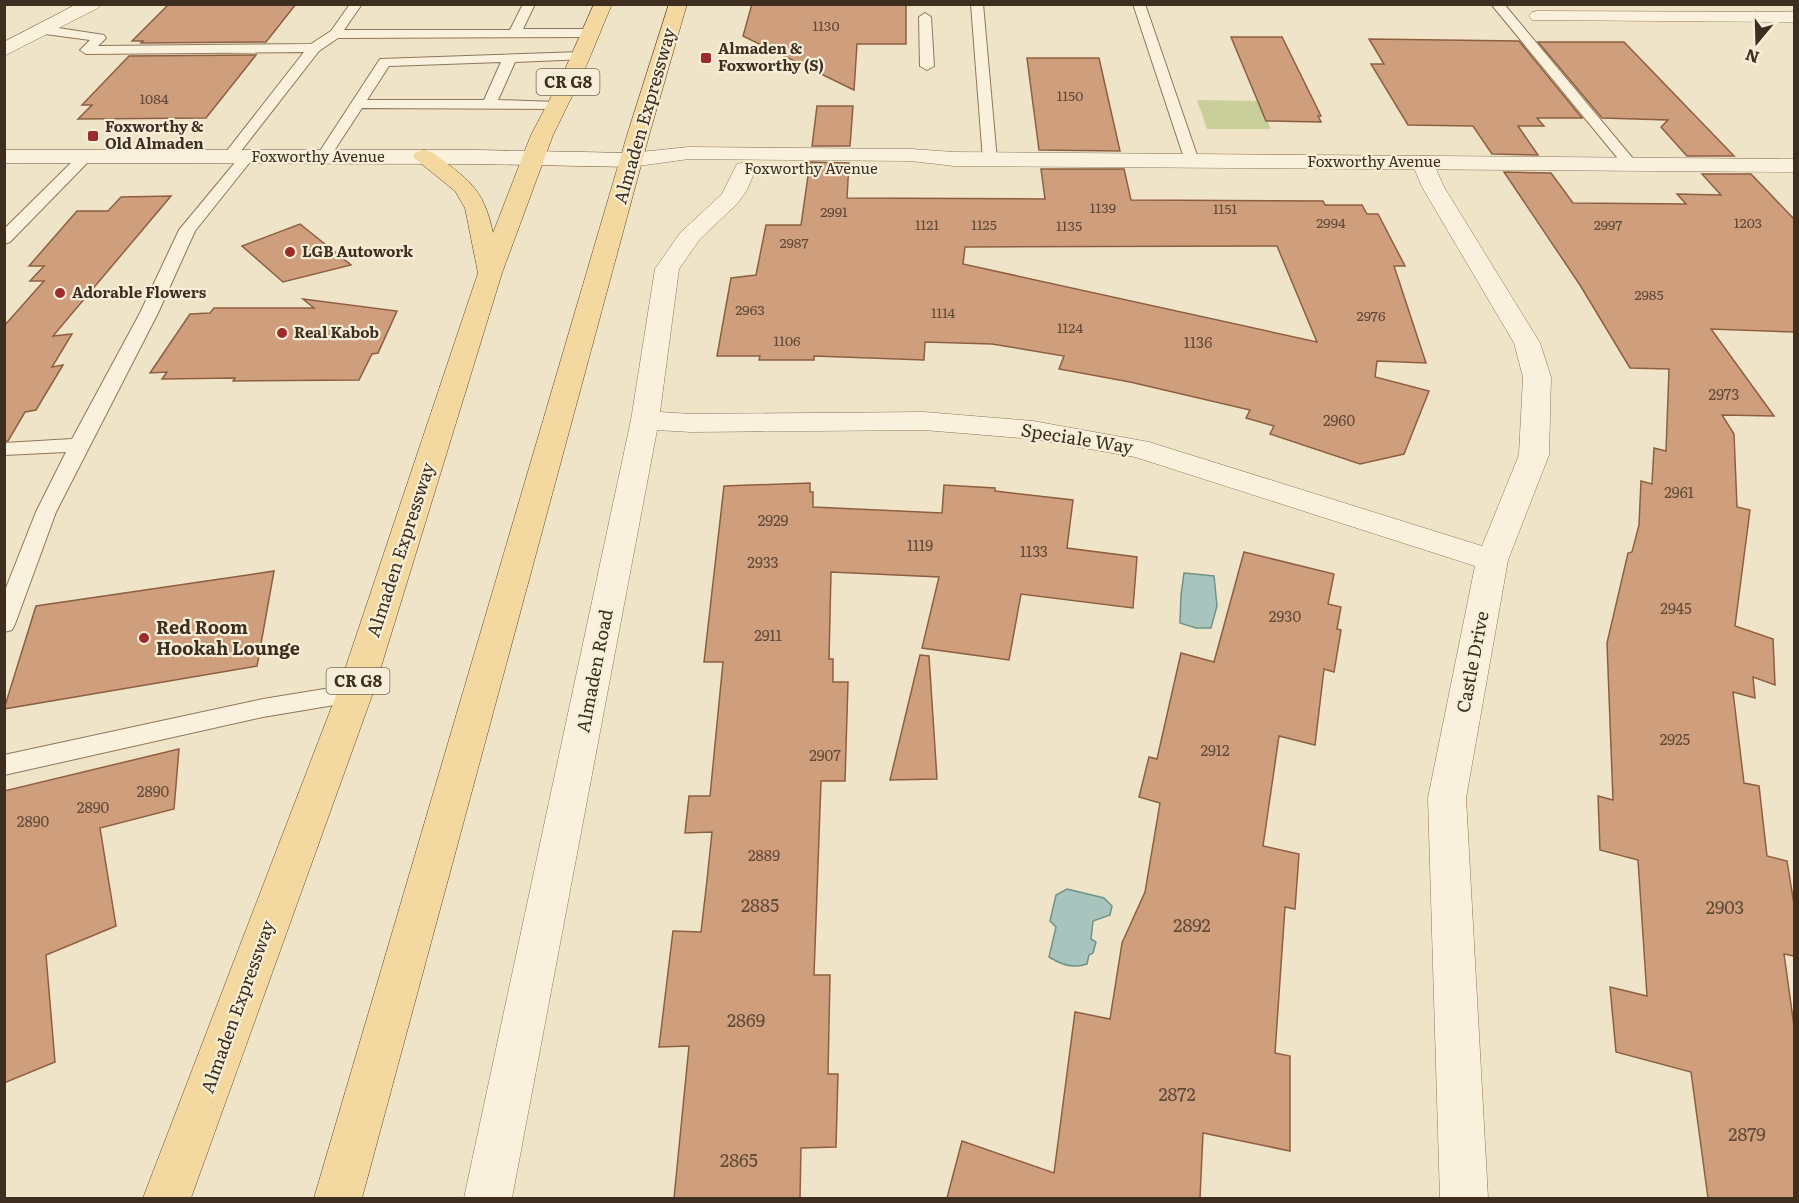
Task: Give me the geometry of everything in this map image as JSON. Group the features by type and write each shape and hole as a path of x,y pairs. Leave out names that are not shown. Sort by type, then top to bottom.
{"main road":[{"name":"Almaden Expressway","path":"166,1198 355,693 490,273 533,158 603,4"},
{"name":"Almaden Expressway","path":"338,1198 631,160 678,4"},
{"path":"424,157 464,187 476,208 490,273"}],"street":[{"path":"4,50 92,4"},
{"path":"1538,16 1794,17"},
{"name":"Foxworthy Avenue","path":"631,160 689,153 911,155 990,160 1794,166"},
{"name":"Foxworthy Avenue","path":"4,156 533,158 631,160 686,168 908,170 954,159"},
{"name":"Castle Drive","path":"1423,163 1433,187 1527,343 1537,377 1534,455 1492,560 1447,798 1464,1198"},
{"name":"Almaden Road","path":"488,1198 645,420 667,269 693,233 729,201 740,186 745,169"},
{"name":"Speciale Way","path":"645,420 691,423 924,421 1033,430 1139,449 1492,560"}],"lane":[{"path":"4,624 46,512 149,313 187,230 314,48 335,34 356,4"},
{"path":"515,33 529,4"},
{"path":"977,4 990,160"},
{"path":"1140,4 1192,161"},
{"path":"1497,4 1630,164"},
{"path":"926,9 927,66"},
{"path":"45,30 100,38 86,50 314,48"},
{"path":"335,34 591,33"},
{"path":"323,157 385,62 581,56"},
{"path":"489,104 510,58"},
{"path":"359,104 556,106"},
{"path":"4,238 86,156"},
{"path":"4,449 79,445"},
{"path":"4,765 263,708 355,693"}],"green space":[{"path":"1197,100 1259,101 1271,129 1207,129"}],"water":[{"path":"1184,573 1214,576 1217,606 1211,628 1196,628 1180,623"},
{"path":"1067,889 1104,898 1112,906 1110,915 1093,921 1091,939 1096,942 1093,953 1089,955 1087,964 1077,966 1067,965 1049,957 1056,927 1050,921 1056,895"}],"building":[{"path":"169,4 296,4 266,42 141,43 143,41 132,41"},
{"path":"752,4 906,4 906,44 857,44 854,90 743,36"},
{"path":"1231,37 1282,37 1321,116 1318,116 1321,122 1266,121"},
{"path":"1369,39 1519,41 1582,118 1537,118 1544,126 1518,126 1538,155 1492,154 1473,126 1408,125 1371,64 1384,64"},
{"path":"1538,42 1624,42 1734,156 1687,156 1661,127 1668,120 1602,118"},
{"path":"256,55 206,118 78,119 92,105 82,105 129,56"},
{"path":"1027,58 1099,58 1120,151 1039,150"},
{"path":"817,106 853,106 850,146 812,146"},
{"path":"810,162 849,163 847,198 1045,199 1041,169 1124,169 1131,200 1323,201 1325,205 1362,205 1367,214 1378,214 1405,266 1394,266 1426,363 1377,361 1375,377 1429,391 1404,454 1360,464 1270,434 1274,426 1246,418 1250,410 1130,382 1059,369 1064,356 992,344 925,342 924,360 814,356 814,360 759,360 760,356 717,356 731,278 756,275 766,225 801,225","holes":["1277,246 1317,342 963,264 965,247"]},
{"path":"1504,172 1551,173 1573,203 1686,204 1677,194 1721,195 1702,174 1751,174 1794,219 1794,332 1711,329 1774,416 1722,415 1734,434 1737,507 1750,510 1735,626 1773,639 1775,685 1753,677 1755,698 1733,692 1744,783 1759,786 1767,856 1787,861 1794,904 1794,956 1784,954 1794,1026 1794,1198 1708,1198 1691,1072 1616,1052 1610,987 1647,996 1638,860 1600,850 1598,796 1613,800 1607,643 1628,553 1632,552 1639,525 1641,481 1652,484 1654,448 1666,451 1669,369 1630,368 1580,285"},
{"path":"171,196 53,336 72,334 52,367 63,365 36,410 25,412 8,441 4,441 4,326 44,281 30,281 44,266 29,266 77,211 108,211 121,197"},
{"path":"300,224 351,265 283,282 242,246"},
{"name":"Real Kabob","path":"303,299 397,311 378,353 372,354 359,380 162,379 167,372 150,373 190,314 210,313 214,308 314,308"},
{"path":"810,483 810,492 813,492 813,507 942,513 944,485 995,488 995,491 1073,500 1067,548 1137,557 1133,608 1021,594 1009,660 922,648 939,577 831,572 829,659 833,659 833,682 848,682 845,781 821,781 814,975 830,975 828,1074 838,1074 836,1147 801,1148 800,1198 674,1198 689,1046 659,1047 673,931 701,932 712,832 685,833 689,796 710,796 723,662 704,662 724,486"},
{"path":"1244,552 1334,574 1328,604 1341,607 1337,629 1341,630 1334,672 1324,669 1315,745 1279,736 1263,846 1299,854 1295,909 1285,907 1275,1053 1290,1056 1290,1151 1203,1133 1200,1198 947,1198 962,1141 1054,1173 1075,1012 1110,1019 1122,943 1145,892 1160,803 1139,797 1149,757 1157,759 1181,653 1214,662"},
{"name":"Red Room Hookah Lounge","path":"274,571 257,666 4,709 36,606"},
{"path":"920,655 929,656 937,779 890,780"},
{"path":"179,749 174,809 100,828 116,926 46,955 55,1062 4,1083 4,791"}],"place":[{"name":"Almaden & Foxworthy (S)","path":"706,58"},
{"name":"Foxworthy & Old Almaden","path":"93,136"},
{"name":"LGB Autowork","path":"290,252"},
{"name":"Adorable Flowers","path":"60,293"},
{"name":"Real Kabob","path":"282,333"},
{"name":"Red Room Hookah Lounge","path":"144,638"}]}
